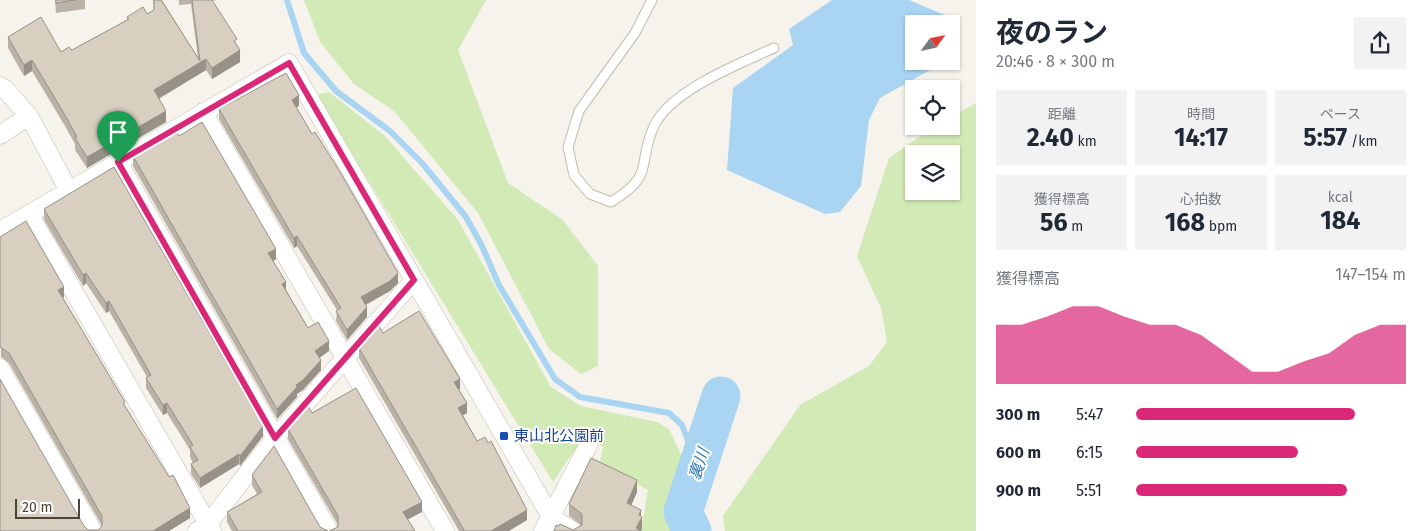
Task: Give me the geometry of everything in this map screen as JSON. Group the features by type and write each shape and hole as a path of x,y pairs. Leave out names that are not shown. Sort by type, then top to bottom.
{"street":[{"path":"0,231 289,63 414,280 547,524 573,531"},
{"path":"0,86 5,88 29,116 69,190"},
{"path":"203,112 445,531"},
{"path":"0,135 29,116"},
{"path":"118,162 329,531"},
{"path":"29,214 206,529 275,438 414,280"},
{"path":"0,368 93,531"},
{"path":"547,524 588,446"}],"lane":[{"path":"652,0 635,33 579,111 568,147 574,175 590,194 611,202 630,190 643,173 654,126 669,107 704,81 774,48"}],"green space":[{"path":"304,0 486,0 458,50 508,183 563,220 598,266 598,366 581,374 549,349 478,213 394,111 354,84 320,42"},
{"path":"329,92 385,136 458,220 551,387 581,406 657,422 669,429 687,467 672,513 680,531 641,531 648,490 599,464 603,447 585,435 553,482 316,95"},
{"path":"976,103 976,531 725,531 723,516 800,405 869,366 887,342 881,308 857,256 889,158 905,147 905,200 960,200 960,145 908,145 922,135 960,135 960,112"}],"water":[{"path":"832,0 909,0 945,15 905,15 905,70 930,70 912,80 905,80 905,84 880,98 869,120 861,186 840,212 825,214 727,170 733,88 793,45 789,29"}],"building":[{"path":"56,0 75,0 56,3"},
{"path":"154,0 161,0 200,61 192,0 212,0 237,39 234,41 240,50 212,68 206,59 154,90 166,111 87,157 75,138 77,137 65,115 32,60 24,65 8,37 41,17 61,52 69,47 72,50 129,19 127,17 143,7 147,14 154,10"},
{"path":"286,73 299,95 292,100 312,134 315,132 340,172 398,273 390,281 361,297 367,307 347,330 336,311 341,308 297,236 294,238 219,109"},
{"path":"202,122 276,249 268,253 286,282 282,284 308,328 318,322 329,341 315,351 321,360 296,385 297,387 277,409 133,156 176,131 179,136"},
{"path":"114,167 263,426 240,456 239,454 200,478 191,464 198,460 190,447 193,445 167,403 163,405 146,378 151,375 109,301 106,303 86,273 83,275 44,209"},
{"path":"26,221 64,287 58,290 125,402 123,403 169,477 173,475 190,508 153,531 0,531 0,379 84,526 88,530 98,530 102,526 102,516 9,353 0,347 0,237"},
{"path":"419,311 460,379 454,382 467,403 458,408 477,441 485,437 488,443 491,441 527,510 491,531 462,531 464,530 359,348 379,326 383,333"},
{"path":"356,388 422,502 403,512 415,531 329,531 338,527 338,516 288,429 308,406 312,413"},
{"path":"274,446 320,527 328,531 238,531 227,512 262,492 252,475"},
{"path":"591,458 637,480 627,503 641,510 639,515 642,517 636,528 641,531 554,531 556,525 559,526 560,524 573,530 582,525 582,514 569,504"}],"waterway":[{"path":"287,0 304,53 336,91 390,131 422,163 466,217 482,246 499,285 555,379 580,397 669,413 682,425 698,466"},
{"name":"裏川","path":"692,531 683,512 721,396"}],"place":[{"name":"東山北公園前","path":"504,436"}],"route":[{"path":"289,63 414,280 275,438 118,162 289,63"}]}
